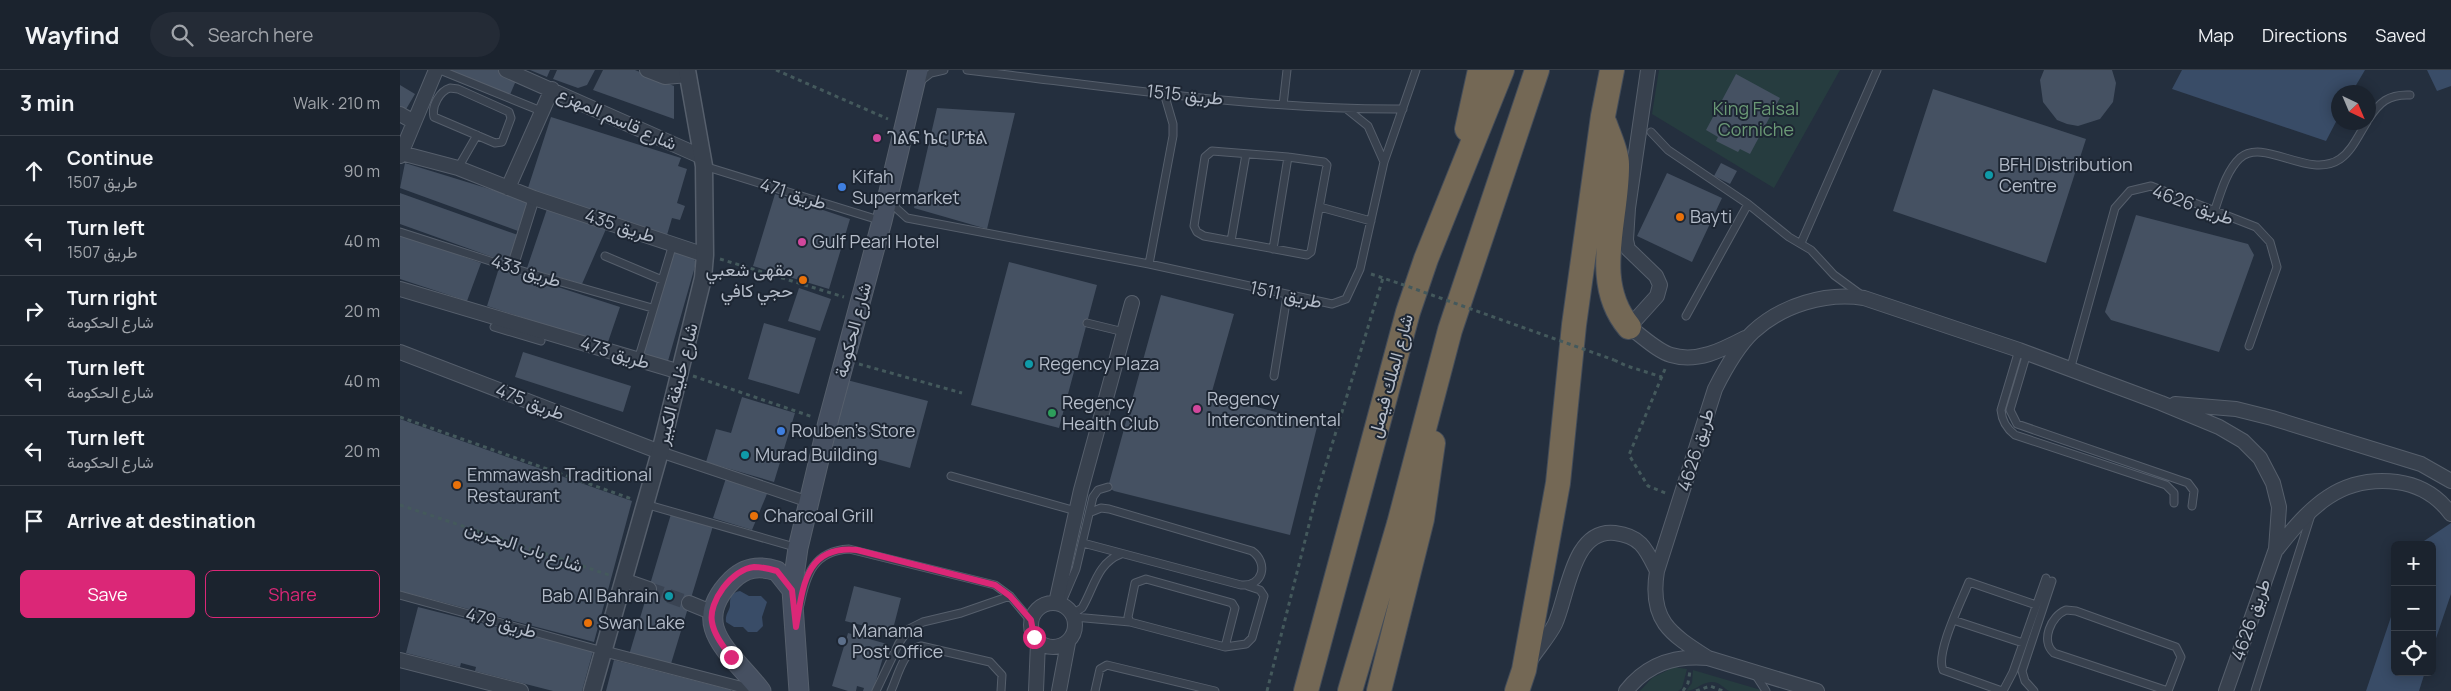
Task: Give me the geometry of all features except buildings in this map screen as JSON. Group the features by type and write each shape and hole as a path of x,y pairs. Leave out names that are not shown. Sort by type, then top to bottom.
{"highway":[{"path":"1461,169 1471,102 1480,70"},
{"name":"شارع الملك فيصل","path":"1306,691 1408,312 1461,169 1502,70"},
{"path":"1350,691 1399,524 1450,330 1537,70"},
{"path":"1520,680 1558,483 1574,325 1603,116 1612,70"},
{"path":"1603,116 1617,163 1609,257 1609,288 1614,308 1629,327"},
{"path":"1379,691 1422,519 1450,330"}],"main road":[{"name":"شارع الحكومة","path":"799,691 792,590 798,548 844,359 882,221 916,78"},
{"path":"761,691 720,642 712,624 711,612 726,586 738,574 752,567 777,571 792,590"}],"street":[{"path":"401,154 436,70"},
{"name":"شارع قاسم المهزع","path":"506,70 552,89 702,161"},
{"path":"648,70 665,77 688,73"},
{"path":"1648,70 1645,132 1628,208 1626,245 1640,262 1656,276 1660,285 1657,296 1629,327 1670,355"},
{"name":"شارع خليفة الكبير","path":"592,691 660,452 703,278 706,254 702,161 688,73"},
{"path":"508,188 552,89"},
{"path":"400,114 414,122"},
{"name":"طريق 435","path":"401,154 458,168 534,198 706,254"},
{"path":"512,268 534,198"},
{"name":"طريق 473","path":"400,288 521,329 680,372"},
{"name":"طريق 4626","path":"1670,355 1707,355 1749,336 1783,312 1800,304 1836,296 1864,298 2023,352 2162,403 2219,427 2243,442 2260,458 2273,483 2278,501 2280,524 2276,549 2226,691"},
{"path":"1059,691 1068,643 1075,631 1063,608 1076,511 1132,303"},
{"name":"طريق 4626","path":"1708,658 1674,635 1661,619 1655,601 1657,570 1715,389 1730,361 1749,336"},
{"name":"طريق 475","path":"400,352 660,452"},
{"name":"طريق 4626","path":"2162,403 2254,413 2421,464 2451,481"},
{"path":"660,452 808,502"},
{"name":"طريق 4626","path":"2276,549 2313,510 2339,490 2357,482 2405,483 2431,494 2450,513"},
{"path":"1520,680 1555,624 1579,552 1595,536 1611,532 1630,535 1644,546 1657,570"},
{"path":"623,580 649,589"},
{"path":"689,603 711,612"},
{"path":"1063,608 1040,608 1031,620 1031,631 1038,642 1050,648 1068,643"},
{"path":"1036,691 1038,642"},
{"path":"603,650 757,691"},
{"name":"طريق 4626","path":"1626,691 1640,676 1663,662 1680,657 1708,658 1817,691"},
{"path":"400,660 521,691"}],"lane":[{"path":"440,70 541,111"},
{"path":"916,78 944,70"},
{"name":"طريق 1515","path":"967,70 1283,105 1348,110 1403,109"},
{"path":"1283,105 1287,70"},
{"name":"طريق 1511","path":"889,192 896,208 907,218 1148,264 1287,296 1332,304 1346,299 1360,270 1384,162 1416,70"},
{"path":"1801,242 1877,70"},
{"path":"446,89 458,89 509,112 511,118 502,142 494,144 477,135 434,116 433,111 440,95 446,89"},
{"path":"1148,264 1173,136 1173,124 1164,93"},
{"path":"2376,109 2381,102 2396,94 2410,95"},
{"path":"1348,110 1368,126 1384,162"},
{"path":"2214,212 2233,166 2242,156 2260,152 2306,164 2322,166 2340,159 2352,146 2362,130"},
{"path":"1645,132 1668,150 1748,204 1789,237 1801,242 1834,275 1864,298"},
{"path":"458,168 477,135"},
{"path":"1212,151 1246,154 1320,160 1327,165 1311,252 1307,255 1200,235 1194,226 1205,157 1212,151"},
{"path":"1231,241 1246,154"},
{"path":"1273,249 1288,157"},
{"name":"طريق 471","path":"702,161 882,221"},
{"name":"طريق 4626","path":"2070,370 2115,208 2130,191 2151,186 2256,227 2270,242 2277,267 2249,346"},
{"path":"1686,316 1748,204"},
{"path":"1320,207 1371,221"},
{"name":"طريق 433","path":"400,232 512,268 652,308"},
{"path":"638,360 652,308 673,244"},
{"path":"606,256 662,280"},
{"path":"1274,376 1287,296"},
{"path":"1087,323 1124,332"},
{"path":"494,327 521,329 541,341"},
{"path":"2023,352 2001,410 2002,419 2010,431 2016,435 2166,485 2174,493 2174,503"},
{"path":"2023,352 2010,410 2017,424 2188,483 2194,491 2192,506"},
{"path":"951,476 1076,511"},
{"path":"1063,608 1076,569 1094,494 1101,488 1108,487"},
{"path":"644,504 798,548"},
{"path":"1091,512 1101,508 1110,509 1252,551 1260,559 1262,571 1257,581 1246,586"},
{"path":"2256,691 2313,510"},
{"path":"1063,608 1130,622 1225,647 1246,644 1252,638 1264,596 1260,590 1083,543"},
{"path":"796,627 808,574 819,559 837,549 857,550 995,585 1010,596 1031,620"},
{"path":"1063,608 1078,611 1082,608 1100,571 1109,561 1121,554"},
{"path":"1130,622 1128,617 1135,583 1146,578 1232,603 1235,608 1225,647"},
{"path":"2034,691 2025,681 2022,671 2049,580 2036,606 2013,672 2003,691 1943,670 1941,665 1942,652 1969,582 2036,606"},
{"name":"طريق 479","path":"400,595 603,650"},
{"path":"876,691 898,642 909,629 924,622 961,614 1010,596"},
{"path":"2066,610 2076,611 2176,647 2181,657 2168,691 2054,653 2048,646 2046,639 2056,617 2066,610"},
{"path":"1953,620 2023,643"},
{"path":"891,691 907,656 912,649 921,646 990,662 1002,675 1001,691"},
{"path":"1095,691 1100,670 1107,665 1215,691"},
{"path":"1753,672 1766,691"}],"path":[{"path":"776,70 905,127"},
{"path":"706,254 860,302"},
{"path":"1267,691 1316,497 1383,278 1662,377"},
{"path":"1670,355 1629,455 1648,486 1680,498"},
{"path":"844,359 962,393"},
{"path":"680,372 828,422"},
{"path":"400,417 644,504"},
{"name":"شارع باب البحرين","path":"400,504 623,580"},
{"path":"1683,691 1688,683 1691,666"},
{"path":"1696,691 1710,686 1723,691"}],"green space":[{"name":"King Faisal Corniche","path":"1659,70 1840,70 1774,188 1652,114"},
{"path":"1674,667 1687,669 1682,688 1678,691 1640,691 1652,678"},
{"path":"1693,670 1761,691 1729,691 1719,684 1712,682 1686,691 1692,683"}],"water":[{"path":"2182,70 2365,70 2356,85 2331,85 2332,130 2326,141 2172,89"},
{"path":"2427,70 2451,70 2451,86 2437,91"},
{"path":"2451,523 2451,594 2436,638 2436,541 2424,541"},
{"path":"740,591 749,596 761,596 767,602 762,617 763,626 757,632 748,632 743,627 734,627 726,622 731,596"},
{"path":"2391,617 2391,676 2424,676 2419,691 2366,691"}],"tunnel":[{"path":"649,589 689,603"}],"place":[{"name":"ገልፍ ኬር ሆቴል","path":"877,138"},
{"name":"BFH Distribution Centre","path":"1989,175"},
{"name":"Kifah Supermarket","path":"842,187"},
{"name":"Bayti","path":"1680,217"},
{"name":"Gulf Pearl Hotel","path":"802,242"},
{"name":"مقهى شعبي حجي كافي","path":"803,280"},
{"name":"Regency Plaza","path":"1029,364"},
{"name":"Regency Intercontinental","path":"1197,409"},
{"name":"Regency Health Club","path":"1052,413"},
{"name":"Rouben's Store","path":"781,431"},
{"name":"Murad Building","path":"745,455"},
{"name":"Emmawash Traditional Restaurant","path":"457,485"},
{"name":"Charcoal Grill","path":"754,516"},
{"name":"Bab Al Bahrain","path":"669,596"},
{"name":"Swan Lake","path":"588,623"},
{"name":"Manama Post Office","path":"842,641"}],"route":[{"path":"731,657 712,624 711,612 716,600 726,586 738,574 752,567 768,568 777,571 792,590 796,627 808,574 819,559 837,549 857,550 995,585 1010,596 1031,620 1031,631 1034,637"}]}
